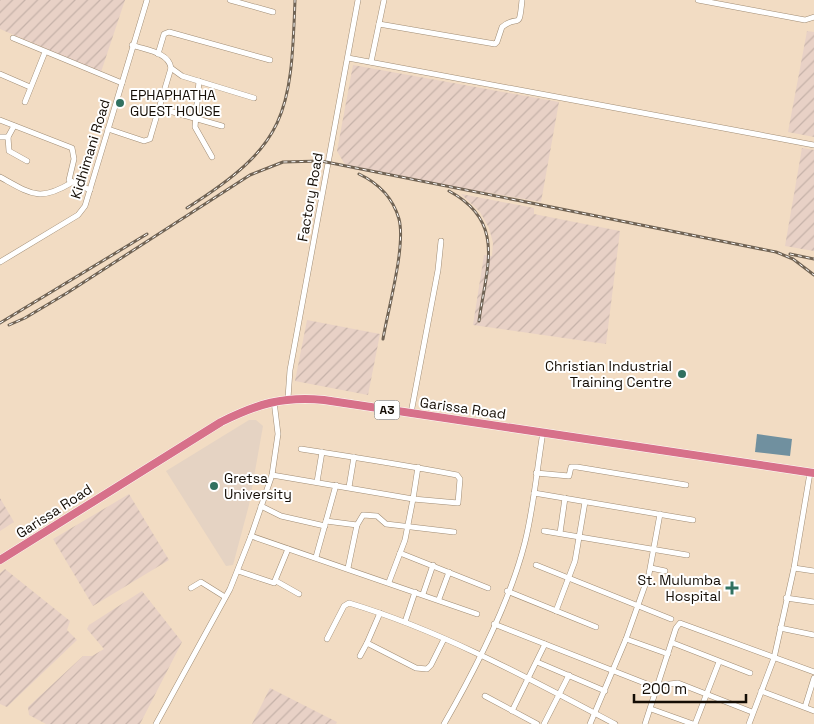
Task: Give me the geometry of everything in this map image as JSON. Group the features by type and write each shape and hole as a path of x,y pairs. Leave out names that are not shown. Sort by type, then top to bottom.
{"highway":[{"name":"Garissa Road","path":"0,560 220,422 245,410 288,398 324,400 812,473"}],"street":[{"name":"Kidhimani Road","path":"0,262 78,215 85,206 147,0"},
{"path":"234,0 273,12"},
{"name":"Factory Road","path":"288,398 290,370 358,0"},
{"path":"371,62 384,0"},
{"path":"380,24 495,44 502,27 521,18 522,0"},
{"path":"698,0 805,20 814,17"},
{"path":"158,54 164,34 169,32 270,60"},
{"path":"13,38 122,83"},
{"path":"108,129 147,141 150,140 160,108 171,68 168,58 132,45"},
{"path":"25,102 45,52"},
{"path":"348,58 814,144"},
{"path":"171,68 182,76 254,98"},
{"path":"0,74 30,87"},
{"path":"198,81 194,118 195,126 212,157"},
{"path":"160,108 222,126"},
{"path":"0,120 73,149 74,159 69,176 71,183"},
{"path":"14,126 8,137 10,153 27,161"},
{"path":"0,137 8,137"},
{"path":"0,177 42,195 71,183 90,190"},
{"path":"411,413 438,270 440,241"},
{"path":"156,724 222,603 238,571 252,536 272,475 278,434 274,401"},
{"path":"444,724 494,624 525,543 543,432"},
{"path":"272,475 413,499 455,504 459,501 460,476 418,467 301,449"},
{"path":"317,482 322,452"},
{"path":"349,487 354,457"},
{"path":"389,582 408,526 418,467"},
{"path":"536,473 569,476 571,468 577,467 686,485"},
{"path":"749,724 774,658 812,473"},
{"path":"316,557 336,485"},
{"path":"534,493 693,520"},
{"path":"560,533 565,498"},
{"path":"556,611 575,561 585,502"},
{"path":"261,506 281,516 326,524 357,525"},
{"path":"348,568 357,525 362,516 366,514 380,518 386,524 454,532"},
{"path":"590,724 614,671 651,568 660,514"},
{"path":"544,531 687,555"},
{"path":"252,536 439,599 477,614"},
{"path":"276,581 288,549"},
{"path":"400,552 488,588"},
{"path":"536,565 671,618"},
{"path":"423,594 433,566"},
{"path":"651,568 665,571"},
{"path":"794,568 814,571"},
{"path":"238,571 270,583 276,581 299,594"},
{"path":"439,599 449,572"},
{"path":"191,588 199,582 203,582 225,597"},
{"path":"507,591 596,627"},
{"path":"405,622 416,592"},
{"path":"786,598 814,602"},
{"path":"327,638 346,604 380,613 444,639 615,724"},
{"path":"360,656 380,613"},
{"path":"645,724 676,628 682,623 814,672"},
{"path":"494,624 647,684 657,686 678,683 752,712"},
{"path":"780,628 814,636"},
{"path":"367,643 422,669 431,665 444,639"},
{"path":"626,639 668,654"},
{"path":"672,643 750,673"},
{"path":"512,710 545,644"},
{"path":"537,662 605,691"},
{"path":"650,709 694,724 719,662"},
{"path":"544,724 568,675"},
{"path":"805,707 814,678"},
{"path":"761,691 814,710"},
{"path":"485,696 537,724"}],"shaded area":[{"path":"0,0 125,0 101,72 0,29"},
{"path":"807,31 814,32 814,137 788,132"},
{"path":"353,65 559,102 541,202 347,168 337,151"},
{"path":"802,148 814,150 814,251 785,246"},
{"path":"461,194 534,208 534,214 620,231 606,344 473,325 484,255 492,256 493,243 489,228 480,212"},
{"path":"307,320 380,334 368,395 295,381"},
{"name":"Gretsa University","path":"249,420 256,420 263,426 249,505 233,565 226,566 166,471"},
{"path":"129,494 169,560 93,606 53,539"},
{"path":"0,498 14,522 0,531"},
{"path":"5,569 70,621 67,630 77,640 7,707 0,704 0,573"},
{"path":"142,591 182,642 140,724 46,724 29,715 28,707 83,656 92,656 104,649 87,629 89,625"},
{"path":"270,688 337,722 336,724 252,724"}],"water":[{"path":"757,434 792,439 790,456 755,452"}],"railway":[{"path":"187,208 220,186 246,165 264,145 277,123 285,99 290,72 295,0"},
{"path":"9,325 25,318 67,293 250,175 283,162 321,161 776,252 793,259 814,275"},
{"path":"359,174 372,182 389,198 399,219 401,231 396,278 383,339"},
{"path":"449,191 467,203 479,217 486,232 488,265 479,321"},
{"path":"0,323 147,234"},
{"path":"790,254 814,259"}],"place":[{"name":"EPHAPHATHA GUEST HOUSE","path":"120,103"},
{"name":"Christian Industrial Training Centre","path":"682,374"},
{"name":"Gretsa University","path":"214,486"},
{"name":"St. Mulumba Hospital","path":"732,588"}]}
